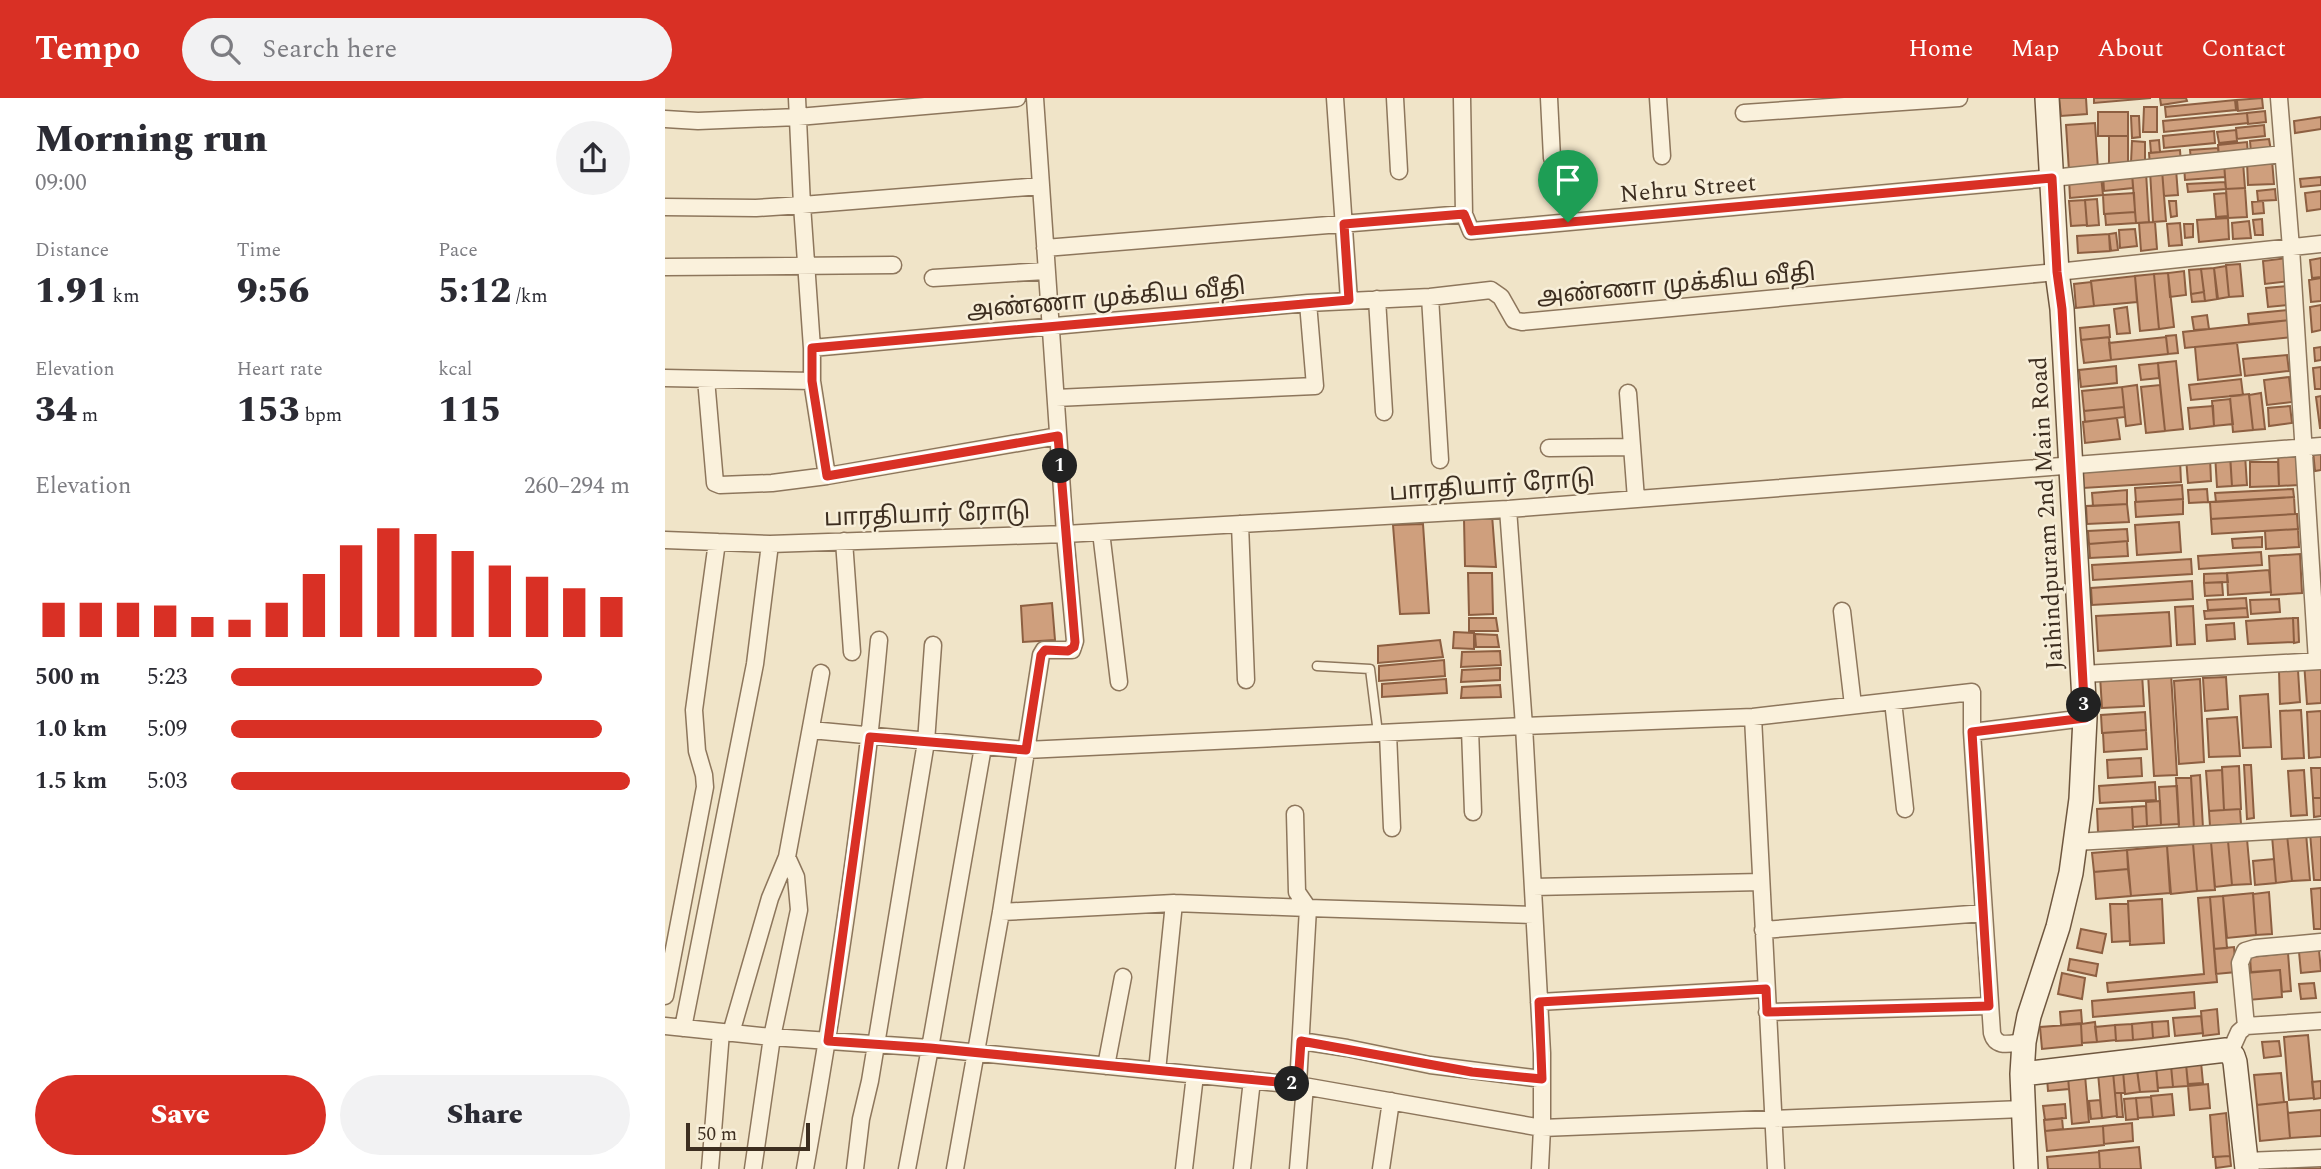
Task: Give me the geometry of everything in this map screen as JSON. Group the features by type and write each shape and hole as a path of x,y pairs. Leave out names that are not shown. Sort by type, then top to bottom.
{"street":[{"path":"797,98 812,381 827,476"},
{"path":"665,118 698,121 798,117 1017,98"},
{"path":"955,1169 1001,912 1041,655 1045,650 1068,651 1074,647 1035,98"},
{"path":"1335,98 1349,300"},
{"path":"1395,98 1399,170"},
{"path":"1045,248 1464,214 1462,98"},
{"path":"1549,98 1552,158"},
{"path":"1658,98 1661,156"},
{"path":"1744,113 1959,98"},
{"name":"Jaihindpuram 2nd Main Road","path":"2026,1169 2022,1074 2024,1042 2029,1016 2071,873 2081,799 2085,718 2047,98"},
{"path":"2083,674 2319,661 2317,595 2302,447 2291,248 2279,98"},
{"path":"2052,178 2283,154"},
{"name":"Nehru Street","path":"1464,214 1471,231 2052,178"},
{"path":"665,207 756,208 1040,186"},
{"path":"2057,272 2321,244"},
{"path":"665,267 893,265"},
{"path":"933,278 1046,271"},
{"name":"அண்ணா முக்கிய வீதி","path":"812,348 1307,303 1430,297 1491,290 1500,298 1514,320 1522,322 2057,272"},
{"path":"1430,297 1440,460"},
{"path":"1377,299 1384,412"},
{"path":"1056,398 1315,386 1307,303"},
{"path":"665,378 812,381"},
{"path":"706,379 715,483 720,485 772,484 1058,436"},
{"path":"1628,393 1636,499"},
{"name":"பாரதியார் ரோடு","path":"665,540 771,544 1065,534 1508,509 2321,446"},
{"path":"1549,448 1632,447"},
{"path":"1508,509 1524,726 1539,1002 1542,1079 1540,1169"},
{"path":"1240,524 1246,680"},
{"path":"1101,532 1119,682"},
{"path":"665,996 705,787 697,751 694,710 717,541"},
{"path":"844,541 852,652"},
{"path":"683,1028 755,664 771,544"},
{"path":"1843,611 1853,705"},
{"path":"805,1169 828,1041 870,737 879,640"},
{"path":"855,1169 861,1119 926,742 933,645"},
{"path":"710,1169 726,1032 770,898 787,857 821,673"},
{"path":"811,730 1026,750 1753,717 1972,692 1972,732 1992,1033 1999,1044 2024,1042"},
{"path":"1893,701 1905,808"},
{"path":"1753,717 1776,1169"},
{"path":"1972,732 2085,718"},
{"path":"1470,729 1473,812"},
{"path":"1383,733 1392,828"},
{"path":"907,1169 983,747"},
{"path":"1295,814 1297,891 1308,908 1298,1169"},
{"path":"2075,842 2321,828"},
{"path":"753,1169 772,1037 799,910 796,877 787,857"},
{"path":"1533,887 1761,882"},
{"path":"1001,912 1174,903 1534,915"},
{"path":"1157,1071 1174,903"},
{"path":"1763,930 1984,913"},
{"path":"2246,1026 2239,963 2245,951 2321,942"},
{"path":"1106,1066 1123,977"},
{"path":"1539,1002 1766,989"},
{"path":"1767,1012 1989,1006"},
{"path":"2230,1052 2239,1032 2246,1026 2321,1021"},
{"path":"665,1026 772,1037 930,1048 1301,1085 1542,1128 2023,1110"},
{"path":"1301,1041 1461,1070 1542,1079"},
{"path":"2022,1074 2221,1050 2230,1052 2235,1062 2247,1165 2321,1158"},
{"path":"1184,1169 1195,1075"},
{"path":"1242,1169 1252,1080"},
{"path":"1381,1169 1391,1101"}],"lane":[{"path":"1317,666 1370,669 1383,733"}],"building":[{"path":"2059,98 2086,98 2087,114 2061,116"},
{"path":"2094,98 2151,98 2094,103"},
{"path":"2160,98 2186,98 2187,101 2161,105"},
{"path":"2262,98 2263,108 2238,111 2237,100"},
{"path":"2235,100 2236,110 2166,117 2165,107"},
{"path":"2144,107 2157,107 2157,132 2143,132"},
{"path":"2265,111 2266,122 2248,124 2247,113"},
{"path":"2098,112 2128,112 2128,136 2098,136"},
{"path":"2247,113 2248,123 2164,132 2163,121"},
{"path":"2131,116 2139,116 2140,137 2132,138"},
{"path":"2321,117 2321,129 2295,133 2294,121"},
{"path":"2095,123 2098,169 2069,171 2066,125"},
{"path":"2264,125 2265,136 2237,139 2236,128"},
{"path":"2236,130 2237,141 2219,143 2217,132"},
{"path":"2214,131 2215,143 2164,148 2163,136"},
{"path":"2109,136 2128,136 2128,166 2109,166"},
{"path":"2269,139 2271,151 2251,153 2250,141"},
{"path":"2159,140 2160,152 2151,153 2150,141"},
{"path":"2132,141 2145,142 2145,163 2131,163"},
{"path":"2247,142 2248,155 2219,158 2218,145"},
{"path":"2218,148 2219,158 2191,160 2190,150"},
{"path":"2180,150 2181,163 2150,166 2149,153"},
{"path":"2272,160 2274,184 2248,185 2247,162"},
{"path":"2243,162 2245,188 2226,189 2224,163"},
{"path":"2224,163 2225,177 2185,180 2184,166"},
{"path":"2176,169 2178,195 2164,196 2162,170"},
{"path":"2162,170 2166,221 2153,222 2150,171"},
{"path":"2146,172 2149,222 2136,223 2132,173"},
{"path":"2132,173 2133,188 2104,191 2103,175"},
{"path":"2101,176 2103,195 2070,198 2069,179"},
{"path":"2321,177 2321,185 2301,187 2300,179"},
{"path":"2225,182 2226,189 2188,192 2187,184"},
{"path":"2245,188 2247,217 2228,218 2226,189"},
{"path":"2275,189 2276,200 2258,201 2257,191"},
{"path":"2321,191 2321,209 2307,211 2305,193"},
{"path":"2134,193 2135,212 2104,214 2103,195"},
{"path":"2226,193 2228,216 2216,217 2214,194"},
{"path":"2097,199 2099,225 2087,226 2085,200"},
{"path":"2085,200 2087,225 2071,226 2069,201"},
{"path":"2169,201 2176,201 2177,216 2171,217"},
{"path":"2263,201 2264,213 2253,214 2252,202"},
{"path":"2135,212 2136,223 2106,225 2105,214"},
{"path":"2228,218 2229,239 2199,242 2197,220"},
{"path":"2262,219 2263,235 2255,235 2253,220"},
{"path":"2249,221 2251,238 2233,239 2232,223"},
{"path":"2155,222 2157,249 2141,251 2139,223"},
{"path":"2180,223 2182,245 2169,246 2167,224"},
{"path":"2184,224 2193,224 2193,237 2185,238"},
{"path":"2135,229 2137,246 2120,248 2119,230"},
{"path":"2116,233 2118,250 2110,251 2109,234"},
{"path":"2109,234 2111,251 2078,253 2077,236"},
{"path":"2287,258 2290,281 2265,284 2263,261"},
{"path":"2321,258 2321,277 2312,278 2310,260"},
{"path":"2240,264 2243,296 2229,297 2226,265"},
{"path":"2226,266 2229,297 2217,299 2214,268"},
{"path":"2214,268 2218,299 2205,301 2201,269"},
{"path":"2201,269 2204,292 2191,294 2189,270"},
{"path":"2184,271 2186,295 2170,297 2168,273"},
{"path":"2168,273 2174,327 2159,329 2154,274"},
{"path":"2154,274 2159,329 2140,331 2135,276"},
{"path":"2135,276 2137,302 2094,306 2091,281"},
{"path":"2321,278 2321,301 2311,302 2309,280"},
{"path":"2091,282 2094,306 2076,308 2074,284"},
{"path":"2287,286 2289,305 2268,307 2266,288"},
{"path":"2204,292 2205,301 2192,302 2191,294"},
{"path":"2321,305 2321,330 2312,332 2310,307"},
{"path":"2127,307 2130,333 2117,334 2114,309"},
{"path":"2289,310 2290,320 2249,324 2248,314"},
{"path":"2207,315 2209,329 2194,330 2192,317"},
{"path":"2290,320 2292,337 2185,348 2183,332"},
{"path":"2109,325 2110,337 2081,340 2080,328"},
{"path":"2176,335 2178,353 2168,354 2166,336"},
{"path":"2109,337 2111,360 2084,363 2081,340"},
{"path":"2166,337 2168,354 2111,360 2109,343"},
{"path":"2237,343 2241,375 2198,380 2195,347"},
{"path":"2321,347 2321,360 2315,361 2314,348"},
{"path":"2287,355 2289,371 2245,376 2243,359"},
{"path":"2176,361 2183,429 2165,431 2158,363"},
{"path":"2158,363 2159,378 2141,380 2139,365"},
{"path":"2116,366 2117,383 2081,387 2079,370"},
{"path":"2321,367 2321,389 2315,389 2313,368"},
{"path":"2289,377 2292,402 2267,405 2264,380"},
{"path":"2241,379 2243,395 2191,400 2189,385"},
{"path":"2137,385 2141,424 2126,426 2122,387"},
{"path":"2160,385 2165,431 2146,433 2141,387"},
{"path":"2122,387 2124,407 2084,411 2082,391"},
{"path":"2261,393 2265,429 2253,430 2249,395"},
{"path":"2249,394 2253,430 2233,432 2230,396"},
{"path":"2321,396 2321,428 2320,428 2316,397"},
{"path":"2230,399 2233,424 2214,426 2212,401"},
{"path":"2213,406 2214,426 2190,429 2188,408"},
{"path":"2290,406 2292,423 2269,426 2268,408"},
{"path":"2124,407 2125,417 2085,422 2084,411"},
{"path":"2117,418 2120,439 2085,443 2083,422"},
{"path":"2298,450 2299,485 2279,486 2278,451"},
{"path":"2321,450 2321,470 2315,471 2313,451"},
{"path":"2230,453 2232,486 2217,487 2215,454"},
{"path":"2245,455 2247,485 2232,486 2230,456"},
{"path":"2210,457 2211,481 2188,483 2186,458"},
{"path":"2180,460 2181,482 2083,488 2081,466"},
{"path":"2250,462 2278,462 2279,486 2250,487"},
{"path":"2182,485 2183,499 2136,502 2135,488"},
{"path":"2207,489 2208,502 2189,503 2188,490"},
{"path":"2293,489 2294,497 2216,502 2215,493"},
{"path":"2127,490 2127,504 2093,506 2092,493"},
{"path":"2294,497 2295,514 2211,519 2210,502"},
{"path":"2183,499 2183,514 2136,517 2135,502"},
{"path":"2127,504 2129,522 2087,524 2086,506"},
{"path":"2297,514 2298,529 2212,534 2211,519"},
{"path":"1492,515 1496,567 1465,566 1464,519"},
{"path":"2179,522 2181,552 2137,555 2135,525"},
{"path":"1423,524 1429,613 1400,614 1393,525"},
{"path":"2127,529 2128,541 2089,544 2088,531"},
{"path":"2298,529 2299,547 2266,549 2265,531"},
{"path":"2262,537 2262,547 2233,548 2232,539"},
{"path":"2127,541 2128,556 2090,558 2089,544"},
{"path":"2261,552 2262,565 2199,569 2198,556"},
{"path":"2300,554 2302,593 2271,595 2269,556"},
{"path":"2191,559 2192,574 2093,580 2092,565"},
{"path":"2269,570 2271,592 2228,595 2227,573"},
{"path":"1468,573 1492,573 1493,614 1469,615"},
{"path":"2227,573 2228,582 2204,583 2204,574"},
{"path":"2192,581 2193,599 2092,605 2091,588"},
{"path":"2222,582 2223,595 2205,596 2204,583"},
{"path":"2246,598 2247,608 2208,610 2207,600"},
{"path":"2279,599 2280,612 2251,614 2250,600"},
{"path":"1052,603 1055,640 1023,642 1021,606"},
{"path":"2193,606 2195,644 2177,645 2175,607"},
{"path":"2247,608 2248,617 2205,619 2204,611"},
{"path":"2169,612 2171,646 2098,651 2096,616"},
{"path":"1469,618 1496,618 1498,631 1469,631"},
{"path":"2293,618 2298,618 2299,642 2294,643"},
{"path":"2293,618 2294,642 2248,644 2246,621"},
{"path":"2234,623 2235,639 2207,641 2206,625"},
{"path":"1454,632 1474,633 1474,649 1453,648"},
{"path":"1475,634 1497,635 1499,647 1476,647"},
{"path":"1440,640 1443,657 1378,663 1378,646"},
{"path":"1500,651 1501,665 1461,667 1462,652"},
{"path":"1444,660 1445,676 1379,681 1379,666"},
{"path":"2321,661 2321,703 2307,704 2304,662"},
{"path":"1500,668 1500,680 1461,682 1462,670"},
{"path":"2298,670 2300,702 2280,704 2279,671"},
{"path":"2171,673 2177,775 2154,776 2148,674"},
{"path":"2142,674 2144,706 2102,708 2100,676"},
{"path":"2226,677 2228,709 2205,711 2203,678"},
{"path":"1446,679 1447,693 1382,697 1382,684"},
{"path":"2200,679 2204,762 2179,764 2174,681"},
{"path":"1500,685 1501,697 1461,698 1462,687"},
{"path":"2268,694 2271,747 2243,748 2240,696"},
{"path":"2301,710 2304,758 2282,759 2280,711"},
{"path":"2321,711 2321,757 2309,758 2307,712"},
{"path":"2145,712 2146,730 2102,733 2101,715"},
{"path":"2237,717 2240,756 2209,757 2207,719"},
{"path":"2146,730 2147,749 2104,752 2103,733"},
{"path":"2141,758 2142,776 2108,778 2107,760"},
{"path":"2244,765 2251,765 2254,818 2247,819"},
{"path":"2239,766 2241,809 2224,810 2222,767"},
{"path":"2311,768 2321,768 2321,798 2313,798"},
{"path":"2222,770 2224,810 2209,811 2206,771"},
{"path":"2304,770 2307,815 2291,816 2288,771"},
{"path":"2200,775 2203,828 2194,829 2191,776"},
{"path":"2176,778 2191,778 2194,829 2179,829"},
{"path":"2155,782 2156,800 2100,803 2099,786"},
{"path":"2177,786 2179,824 2161,825 2159,787"},
{"path":"2313,798 2321,798 2321,816 2314,817"},
{"path":"2160,801 2161,825 2147,826 2146,802"},
{"path":"2146,806 2147,826 2133,827 2132,807"},
{"path":"2132,807 2133,830 2098,832 2097,809"},
{"path":"2240,809 2241,824 2210,826 2209,811"},
{"path":"2321,832 2321,880 2314,880 2310,833"},
{"path":"2306,833 2310,880 2292,881 2287,835"},
{"path":"2287,835 2292,881 2276,883 2272,836"},
{"path":"2247,839 2251,884 2232,885 2228,841"},
{"path":"2228,841 2232,885 2215,887 2211,842"},
{"path":"2211,842 2215,890 2197,891 2193,843"},
{"path":"2193,844 2197,891 2171,894 2167,846"},
{"path":"2167,846 2170,893 2131,896 2127,850"},
{"path":"2127,850 2128,869 2094,872 2092,853"},
{"path":"2274,859 2276,883 2255,885 2253,861"},
{"path":"2128,869 2131,896 2096,899 2094,872"},
{"path":"2321,888 2321,929 2314,929 2311,889"},
{"path":"2269,892 2272,934 2256,935 2253,894"},
{"path":"2253,893 2256,935 2227,938 2223,896"},
{"path":"2223,896 2227,948 2214,949 2210,897"},
{"path":"2210,897 2217,982 2108,992 2107,983 2204,974 2198,898"},
{"path":"2162,899 2164,943 2130,945 2128,901"},
{"path":"2110,904 2128,904 2130,941 2112,942"},
{"path":"2081,929 2106,934 2102,953 2077,948"},
{"path":"2234,947 2236,972 2216,974 2214,949"},
{"path":"2319,950 2321,971 2301,973 2299,952"},
{"path":"2288,953 2291,991 2282,992 2280,970 2251,972 2250,957"},
{"path":"2070,959 2098,964 2096,976 2068,970"},
{"path":"2280,970 2282,997 2248,1000 2246,973"},
{"path":"2062,973 2085,978 2082,999 2058,994"},
{"path":"2314,983 2316,998 2301,999 2299,984"},
{"path":"2194,992 2195,1008 2093,1017 2092,1001"},
{"path":"2217,1009 2219,1034 2203,1036 2201,1011"},
{"path":"2081,1010 2082,1023 2061,1025 2060,1012"},
{"path":"2201,1016 2203,1033 2175,1036 2173,1018"},
{"path":"2168,1021 2169,1036 2153,1038 2152,1022"},
{"path":"2095,1022 2097,1042 2082,1043 2081,1024"},
{"path":"2152,1022 2153,1038 2133,1040 2132,1024"},
{"path":"2081,1024 2082,1045 2042,1049 2040,1027"},
{"path":"2132,1024 2133,1040 2116,1041 2115,1025"},
{"path":"2115,1025 2116,1040 2097,1042 2095,1027"},
{"path":"2308,1035 2314,1098 2289,1100 2284,1037"},
{"path":"2279,1041 2281,1056 2264,1058 2262,1042"},
{"path":"2201,1062 2203,1083 2188,1084 2186,1064"},
{"path":"2186,1064 2188,1086 2173,1087 2171,1065"},
{"path":"2171,1066 2173,1087 2158,1088 2156,1067"},
{"path":"2156,1067 2158,1091 2140,1092 2137,1069"},
{"path":"2137,1070 2140,1092 2125,1094 2123,1071"},
{"path":"2123,1071 2125,1093 2115,1093 2113,1072"},
{"path":"2113,1072 2117,1116 2102,1118 2098,1073"},
{"path":"2281,1073 2284,1102 2257,1105 2254,1075"},
{"path":"2085,1075 2089,1122 2072,1124 2068,1077"},
{"path":"2068,1077 2069,1089 2048,1091 2047,1078"},
{"path":"2321,1081 2321,1098 2314,1099 2312,1082"},
{"path":"2208,1084 2210,1108 2190,1110 2188,1086"},
{"path":"2115,1093 2121,1093 2123,1117 2117,1117"},
{"path":"2172,1094 2174,1115 2153,1117 2151,1096"},
{"path":"2151,1097 2153,1117 2138,1118 2136,1098"},
{"path":"2136,1098 2138,1119 2126,1120 2124,1099"},
{"path":"2100,1100 2102,1118 2091,1119 2089,1101"},
{"path":"2287,1102 2290,1138 2260,1141 2257,1105"},
{"path":"2065,1104 2066,1118 2045,1120 2043,1106"},
{"path":"2321,1110 2321,1136 2290,1138 2288,1113"},
{"path":"2226,1113 2230,1156 2213,1157 2210,1115"},
{"path":"2062,1118 2063,1129 2045,1131 2044,1120"},
{"path":"2132,1123 2133,1141 2104,1144 2103,1126"},
{"path":"2103,1126 2104,1145 2047,1151 2045,1131"},
{"path":"2139,1147 2141,1169 2100,1169 2099,1151"},
{"path":"2099,1152 2100,1169 2048,1169 2047,1157"},
{"path":"2230,1156 2231,1166 2216,1168 2215,1157"},
{"path":"2321,1159 2321,1169 2268,1169 2268,1162"}],"route":[{"path":"2052,178 2085,718 1972,732 1989,1006 1767,1012 1766,989 1539,1002 1542,1079 1472,1072 1301,1041 1298,1084 930,1048 828,1041 870,737 1026,750 1042,652 1048,649 1072,650 1075,642 1058,436 827,476 812,381 812,348 1349,300 1344,224 1464,214 1471,231 1568,222 2052,178"}]}
